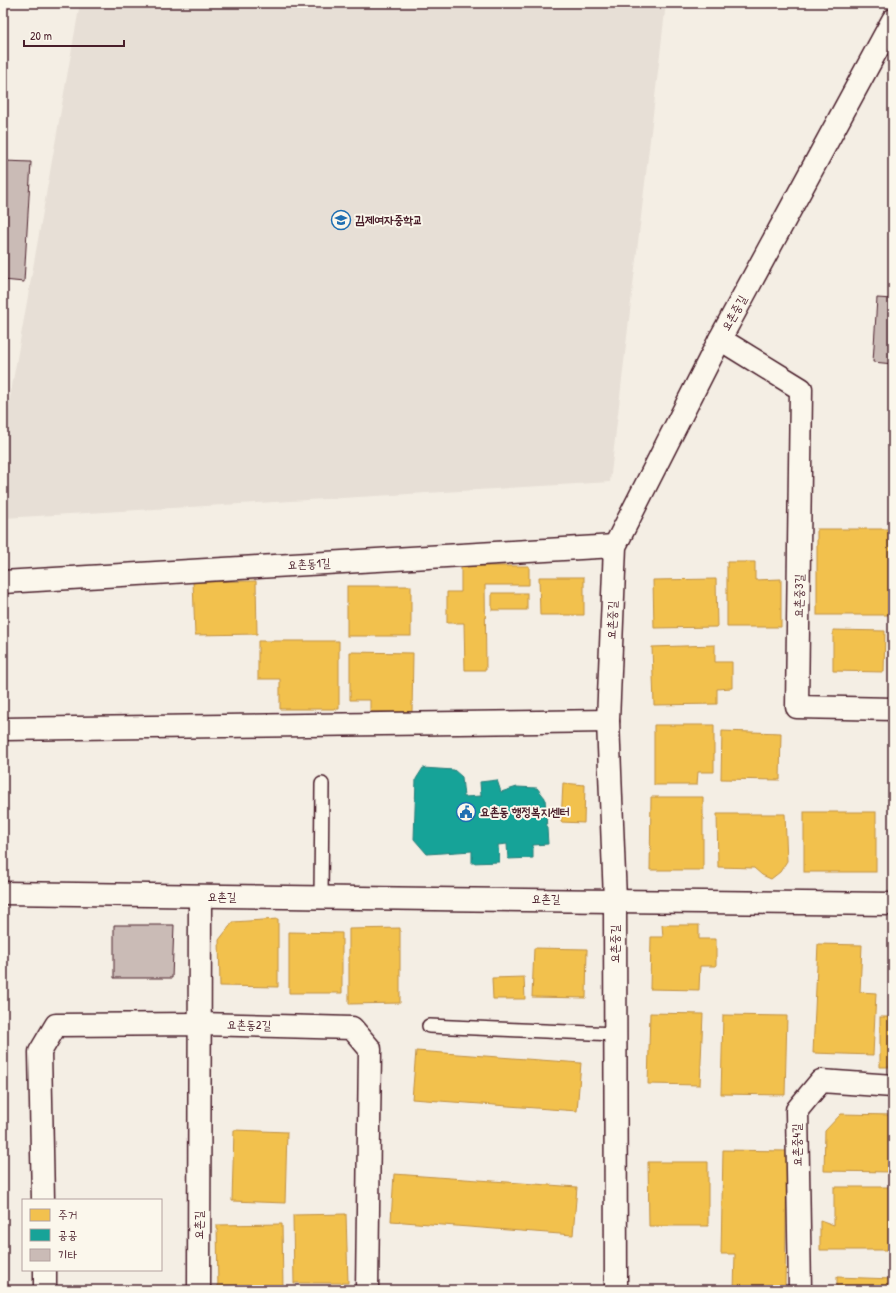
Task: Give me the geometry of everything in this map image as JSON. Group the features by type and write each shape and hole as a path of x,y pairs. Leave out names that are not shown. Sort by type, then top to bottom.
{"street":[{"name":"요촌중길","path":"616,1290 615,900 608,721 615,546 720,339 893,20"},
{"name":"요촌중3길","path":"720,339 801,390 797,707 893,709"},
{"name":"요촌동1길","path":"3,582 615,546"},
{"path":"3,729 608,721"},
{"name":"요촌길","path":"3,893 200,897 893,904"},
{"name":"요촌길","path":"199,1290 200,897"},
{"name":"요촌동2길","path":"43,1199 40,1052 56,1025 200,1024 352,1028 370,1049 366,1290"},
{"name":"요촌중4길","path":"800,1290 797,1110 821,1081 893,1086"},
{"path":"45,1271 45,1290"}],"lane":[{"path":"321,898 322,784"},
{"path":"429,1026 615,1034"}],"shaded area":[{"name":"김제여자중학교","path":"80,3 666,3 610,482 3,518 3,437"}],"building: 주거":[{"path":"817,529 893,529 893,615 817,615"},
{"path":"727,562 755,562 755,580 781,579 781,627 727,627"},
{"path":"461,566 529,566 529,585 485,585 486,670 465,670 464,623 447,623 447,592 461,592"},
{"path":"539,577 584,577 584,615 540,615"},
{"path":"716,579 717,627 654,628 653,580"},
{"path":"256,581 257,634 195,635 193,582"},
{"path":"347,586 411,586 411,636 347,636"},
{"path":"492,593 527,593 527,610 492,610"},
{"path":"833,630 885,631 884,672 833,671"},
{"path":"258,641 339,641 339,709 280,709 280,679 258,679"},
{"path":"715,645 715,662 732,662 732,688 717,689 717,704 654,705 652,647"},
{"path":"350,652 413,653 412,712 370,712 370,700 350,700"},
{"path":"654,725 714,725 714,772 698,772 697,785 654,785"},
{"path":"722,731 781,733 780,780 721,779"},
{"path":"563,783 585,785 584,823 561,822"},
{"path":"651,797 703,797 703,870 650,870"},
{"path":"804,812 876,812 876,872 804,872"},
{"path":"717,814 785,814 787,861 780,872 771,879 762,875 754,868 718,867"},
{"path":"278,919 278,987 220,986 219,940 233,922"},
{"path":"662,925 699,925 699,939 716,939 716,966 700,966 699,990 650,989 651,937 663,937"},
{"path":"400,928 400,1003 349,1004 349,929"},
{"path":"289,932 342,933 342,993 289,993"},
{"path":"818,944 862,945 860,992 876,993 873,1055 813,1053"},
{"path":"534,948 587,949 586,998 532,997"},
{"path":"524,977 525,999 493,999 492,978"},
{"path":"650,1013 703,1014 700,1085 648,1084"},
{"path":"723,1015 787,1016 785,1095 721,1094"},
{"path":"880,1017 893,1017 893,1067 880,1067"},
{"path":"416,1051 581,1063 577,1111 412,1099"},
{"path":"841,1114 893,1115 892,1172 824,1171 825,1131"},
{"path":"234,1130 287,1132 285,1203 232,1201"},
{"path":"723,1150 787,1151 785,1290 734,1290 735,1254 721,1254"},
{"path":"648,1162 708,1162 708,1226 649,1226"},
{"path":"394,1174 577,1187 573,1235 391,1221"},
{"path":"834,1187 893,1187 893,1250 820,1250 820,1220 834,1225"},
{"path":"346,1214 348,1283 294,1283 293,1215"},
{"path":"282,1224 283,1289 218,1290 217,1225"},
{"path":"837,1277 893,1279 893,1290 837,1290"},
{"path":"187,1288 187,1290 92,1290"}],"building: 공공":[{"path":"423,768 454,770 462,777 464,797 481,796 480,782 497,780 501,792 517,787 537,788 545,798 548,844 533,845 533,858 508,859 507,844 498,845 499,862 472,863 472,851 427,854 414,839 416,779"}],"building: 기타":[{"path":"4,161 31,162 24,282 3,280"},
{"path":"877,298 893,299 893,364 873,362"},
{"path":"114,925 174,925 172,978 114,978"}],"place":[{"name":"김제여자중학교","path":"341,220"},
{"name":"요촌동 행정복지센터","path":"466,812"}]}
